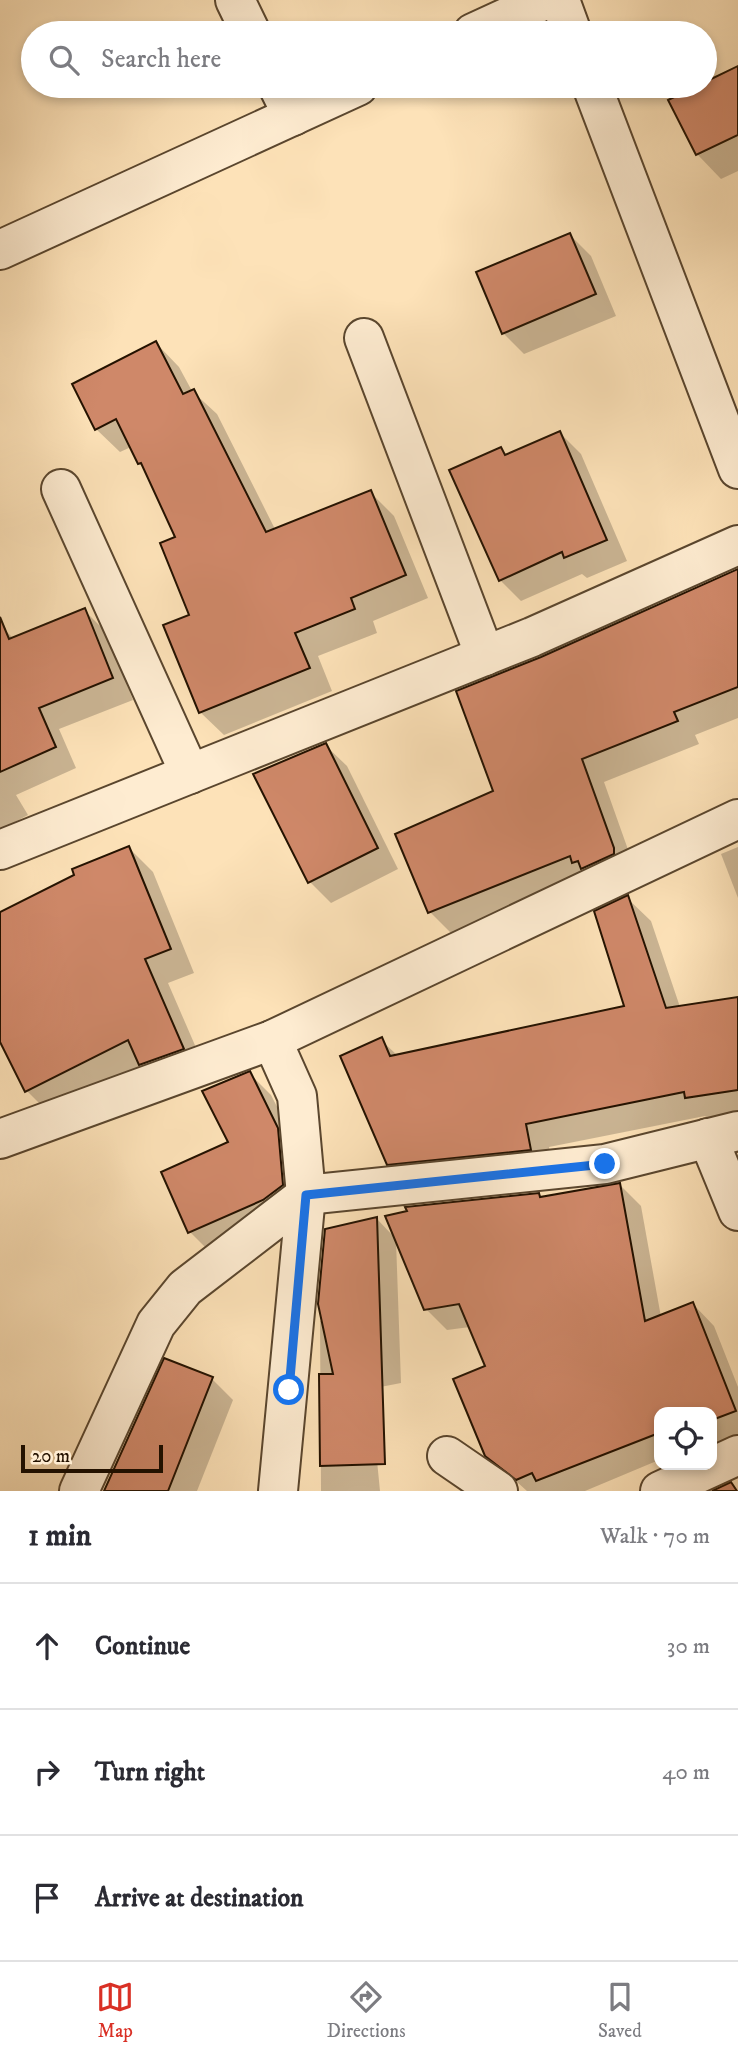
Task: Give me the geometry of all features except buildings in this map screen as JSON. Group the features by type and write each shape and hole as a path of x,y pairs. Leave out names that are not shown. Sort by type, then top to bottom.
{"street":[{"path":"234,0 245,21"},
{"path":"499,21 545,0"},
{"path":"560,0 568,21"},
{"path":"597,98 738,469"},
{"path":"0,250 286,101"},
{"path":"364,338 485,656"},
{"path":"61,489 190,774"},
{"path":"0,850 485,656 738,545"},
{"path":"0,1139 272,1041 738,819"},
{"path":"272,1041 297,1096 306,1195 278,1491"},
{"path":"79,1491 156,1324 169,1305 185,1288 306,1195 605,1164 723,1135 738,1211"},
{"path":"660,1491 738,1455"},
{"path":"447,1456 498,1491"}],"route":[{"path":"289,1390 306,1195 605,1164"}]}
